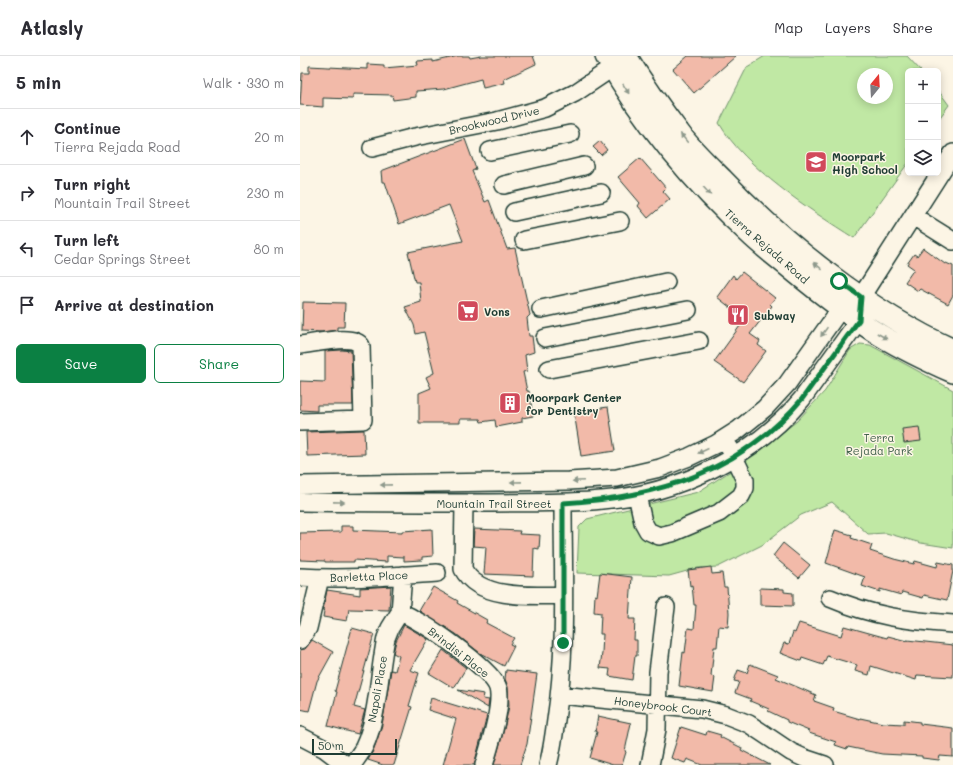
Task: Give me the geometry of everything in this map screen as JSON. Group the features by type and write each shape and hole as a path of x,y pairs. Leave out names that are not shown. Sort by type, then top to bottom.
{"main road":[{"name":"Tierra Rejada Road","path":"620,59 684,138 736,194 766,222 827,273 861,297 919,333 953,350"},
{"name":"Tierra Rejada Road","path":"620,59 650,124 685,167 753,238 841,308 880,335 953,372"}],"street":[{"name":"Brookwood Drive","path":"372,148 416,137 498,121 545,108 575,93 620,59"},
{"path":"490,151 570,134"},
{"name":"Mountain Trail Street","path":"300,502 563,503 603,500 636,495 683,482 734,457 759,439 792,411 811,387 859,320 861,297 953,153"},
{"path":"504,185 584,166"},
{"path":"514,212 602,193"},
{"path":"913,216 953,241"},
{"path":"524,240 620,221"},
{"path":"541,308 666,282"},
{"name":"Mountain Trail Street","path":"300,485 569,482 617,478 660,468 689,457 716,444 744,425 779,394 841,308 861,297"},
{"path":"545,338 688,310"},
{"path":"300,345 344,339 359,342 361,346 363,420 300,422"},
{"path":"549,369 699,340"},
{"path":"636,495 643,522 648,531 659,536 672,533 719,513 741,496 745,488 745,480 725,439"},
{"path":"464,503 463,568 466,575 478,584 502,593 527,596 563,595"},
{"path":"548,765 560,695 563,595 563,503"},
{"name":"Barletta Place","path":"300,577 320,578 437,573"},
{"path":"400,612 403,575"},
{"path":"300,640 308,628 320,578"},
{"path":"830,598 851,607 896,618 953,624"},
{"path":"650,765 657,729 658,672 666,607"},
{"name":"Napoli Place","path":"352,765 364,746 369,731 374,711 386,638 390,628 400,612"},
{"name":"Brindisi Place","path":"400,612 419,621 476,662 493,678 498,687 499,704 484,765"},
{"name":"Honeybrook Court","path":"560,695 702,709 726,715 749,724 791,752 825,765"},
{"path":"300,736 325,749 346,765"}],"green space":[{"name":"Moorpark High School","path":"765,56 907,56 918,68 905,68 905,167 854,238 818,215 762,172 730,140 719,123 747,67"},
{"path":"941,94 949,105 941,116"},
{"name":"Terra Rejada Park","path":"860,344 870,345 953,390 953,548 921,543 886,533 868,534 832,502 801,515 762,545 718,567 698,568 669,576 577,573 579,527 587,519 698,492 743,463 797,421 825,391 850,350"}],"building":[{"path":"458,56 469,56 470,58 481,56 533,56 536,64 504,79 505,83 483,88 481,79 444,89 416,91 416,97 393,100 392,95 353,94 353,99 323,98 323,107 300,105 302,73 309,73 309,66 367,69 367,64 384,65 384,68 418,65 417,61 433,60 433,62"},
{"path":"688,56 736,56 694,93 673,69"},
{"path":"465,139 476,169 472,171 485,202 489,200 507,249 515,248 530,315 527,318 529,336 532,336 534,352 525,355 527,371 523,372 527,391 529,391 533,416 522,418 522,422 496,427 495,420 481,422 480,419 460,419 460,423 419,423 419,393 431,388 426,377 434,373 424,332 416,334 414,325 405,307 421,302 419,282 415,282 408,252 463,241 449,205 399,224 385,182 382,182 381,171"},
{"path":"600,141 607,150 601,155 593,147"},
{"path":"640,158 666,188 663,191 670,199 648,218 638,206 640,203 618,177"},
{"path":"923,248 945,264 946,263 953,266 953,295 948,304 920,289 918,291 905,282 914,269 907,264 914,254 917,256"},
{"path":"742,272 775,298 770,304 772,306 750,334 760,341 758,345 766,351 743,382 714,362 745,319 717,297 733,275 736,279"},
{"path":"303,302 345,303 344,327 337,327 337,330 322,332 302,331"},
{"path":"325,351 351,351 353,405 317,405 317,411 300,410 300,381 325,382"},
{"path":"608,407 615,451 581,456 574,412"},
{"path":"919,427 921,441 904,443 902,429"},
{"path":"364,430 365,454 307,456 306,432"},
{"path":"341,526 353,526 353,530 402,532 432,529 433,556 422,557 422,560 404,561 404,557 387,556 387,562 354,560 354,562 325,562 300,560 300,533 341,532"},
{"path":"474,529 520,531 519,534 540,535 539,549 534,548 533,576 484,574 486,547 473,546"},
{"path":"835,530 852,535 851,538 872,545 870,551 894,559 914,564 915,561 937,567 938,562 953,565 947,600 924,595 923,598 902,592 901,595 880,589 880,592 862,586 865,577 826,563"},
{"path":"783,543 810,565 799,578 773,556"},
{"path":"711,567 712,574 722,573 724,587 727,587 729,613 728,627 719,626 717,647 714,647 711,676 715,677 713,692 679,686 683,652 685,653 688,628 694,629 696,605 694,605 692,585 690,586 688,570"},
{"path":"600,573 632,577 629,619 635,619 634,640 637,640 637,656 635,656 632,680 609,676 610,669 600,668 603,634 600,634 601,613 594,612 595,595 597,596"},
{"path":"391,586 389,610 349,609 347,621 323,617 327,590 360,595 360,588"},
{"path":"433,587 487,620 486,623 514,638 510,644 514,646 504,666 480,653 456,634 419,611"},
{"path":"760,588 784,589 784,592 793,593 793,606 760,605"},
{"path":"799,623 841,636 844,626 887,638 888,636 907,641 953,645 953,677 917,675 916,680 871,666 869,675 855,671 857,665 827,656 823,665 802,658 801,661 780,653 784,643 789,644 793,632 795,633"},
{"path":"404,625 428,639 410,670 419,673 409,706 412,707 394,765 383,765 368,760 373,751 382,725 391,670 395,671 399,656 393,653 396,641"},
{"path":"352,628 374,634 354,707 365,710 358,734 328,726 337,692 335,691"},
{"path":"312,640 333,652 317,681 309,711 300,709 300,650 305,649"},
{"path":"443,650 466,668 454,688 429,673"},
{"path":"750,664 778,675 776,678 816,695 814,701 834,708 833,711 860,719 883,723 904,724 904,720 920,722 920,724 953,728 953,757 940,756 939,760 922,758 922,756 882,754 848,747 847,749 835,745 836,742 809,733 809,731 787,722 787,720 768,711 769,709 750,701 751,699 735,693 739,682 734,681 738,670 747,673"},
{"path":"506,670 537,674 527,744 520,765 494,765 509,706 508,687 505,679"},
{"path":"458,690 484,694 483,699 489,700 488,708"},
{"path":"431,698 487,715 474,765 443,765 456,719 428,710"},
{"path":"598,716 631,723 622,765 613,765 590,758 597,732 595,732"},
{"path":"681,727 706,735 707,731 721,735 720,737 742,748 741,750 770,765 702,765 687,759 685,763 671,758"}],"place":[{"name":"Moorpark High School","path":"816,162"},
{"name":"Vons","path":"468,311"},
{"name":"Subway","path":"738,315"},
{"name":"Moorpark Center for Dentistry","path":"510,403"}],"route":[{"path":"563,643 563,503 603,500 635,495 683,482 726,462 744,451 764,435 792,411 802,399 859,320 861,297 839,281"}]}
